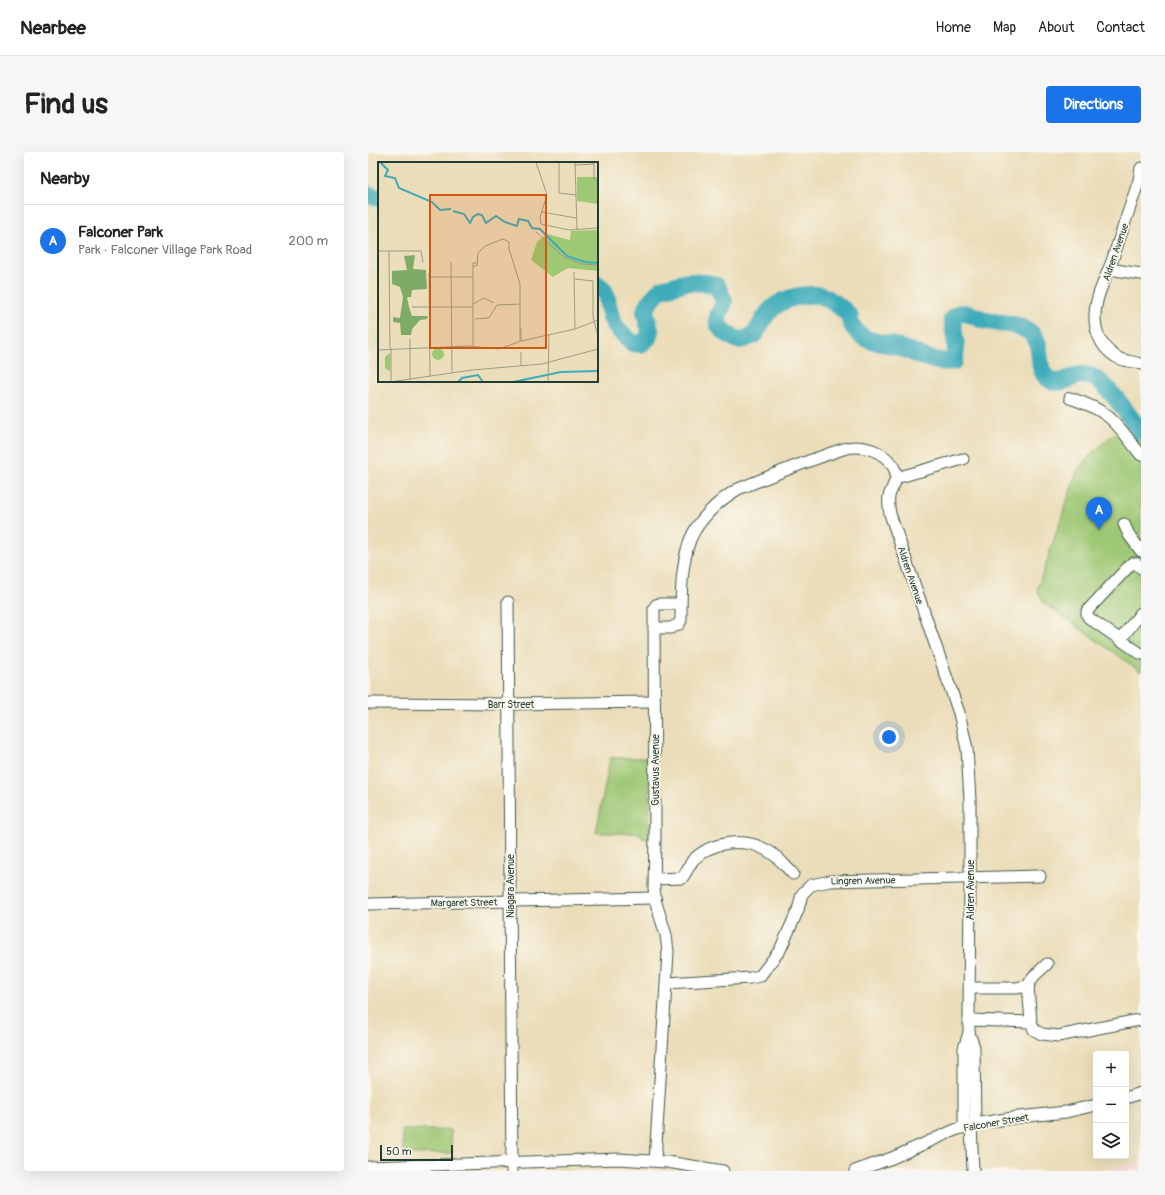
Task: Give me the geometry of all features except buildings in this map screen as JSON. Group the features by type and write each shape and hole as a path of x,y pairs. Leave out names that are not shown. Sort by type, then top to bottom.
{"street":[{"name":"Aldren Avenue","path":"1141,168 1139,180 1110,269 1097,301 1095,311 1095,325 1098,336 1104,346 1120,358 1141,364"},
{"path":"1110,269 1141,274"},
{"path":"1070,398 1106,414 1141,454"},
{"path":"654,628 673,628 679,624 681,620 681,581 690,540 705,517 716,504 738,489 817,458 854,447 872,449 882,454 895,470 896,478 963,459"},
{"name":"Aldren Avenue","path":"896,478 889,498 890,514 959,713 966,743 970,800 970,988 969,1033 964,1048 973,1171"},
{"path":"1124,524 1129,535 1141,551"},
{"path":"1141,568 1136,563 1132,563 1087,611 1089,618 1141,654"},
{"name":"Niagara Avenue","path":"508,602 512,1167"},
{"name":"Gustavus Avenue","path":"667,983 668,958 666,935 655,898 654,628 656,605 680,604"},
{"path":"1120,640 1141,613"},
{"name":"Barr Street","path":"368,703 509,704 654,702"},
{"path":"655,879 682,878 692,860 707,850 729,842 741,842 767,850 779,859 793,874"},
{"path":"970,878 1040,876"},
{"name":"Lingren Avenue","path":"667,983 750,978 760,976 780,950 798,910 802,894 811,885 825,881 970,878"},
{"name":"Margaret Street","path":"368,904 655,898"},
{"path":"1047,964 1033,977 1028,986 1031,1022 1034,1030 1042,1034 1058,1036 1139,1020"},
{"path":"655,1162 667,983"},
{"path":"970,988 1016,988 1028,986"},
{"path":"969,1020 1031,1022"},
{"path":"1129,1097 1141,1094"},
{"name":"Falconer Street","path":"855,1171 892,1158 955,1130 970,1126 1066,1112 1093,1106"},
{"path":"368,1167 512,1167 618,1159 655,1162 723,1171"}],"shaded area":[{"path":"1141,1163 1141,1171 1102,1171"}],"green space":[{"path":"1141,416 1141,672 1044,603 1037,590 1077,471 1091,454 1116,432"},
{"path":"610,758 649,758 650,839 642,838 640,833 596,833"},
{"path":"402,1130 451,1130 452,1153 404,1154"}],"waterway":[{"path":"368,195 378,198"},
{"path":"598,285 603,289 607,297 611,317 616,327 632,343 641,344 648,338 650,331 645,311 651,300 661,289 688,282 707,283 717,286 724,301 718,317 719,325 724,332 738,340 745,339 754,334 764,318 778,304 790,298 804,295 822,296 840,307 848,314 850,317 850,322 858,333 867,339 902,348 939,361 954,361 956,346 952,320 958,314 968,314 987,321 1018,326 1028,331 1036,340 1041,366 1046,377 1055,382 1081,375 1094,378 1108,389 1141,432"}],"place":[{"name":"Falconer Park","path":"1099,530"}]}
